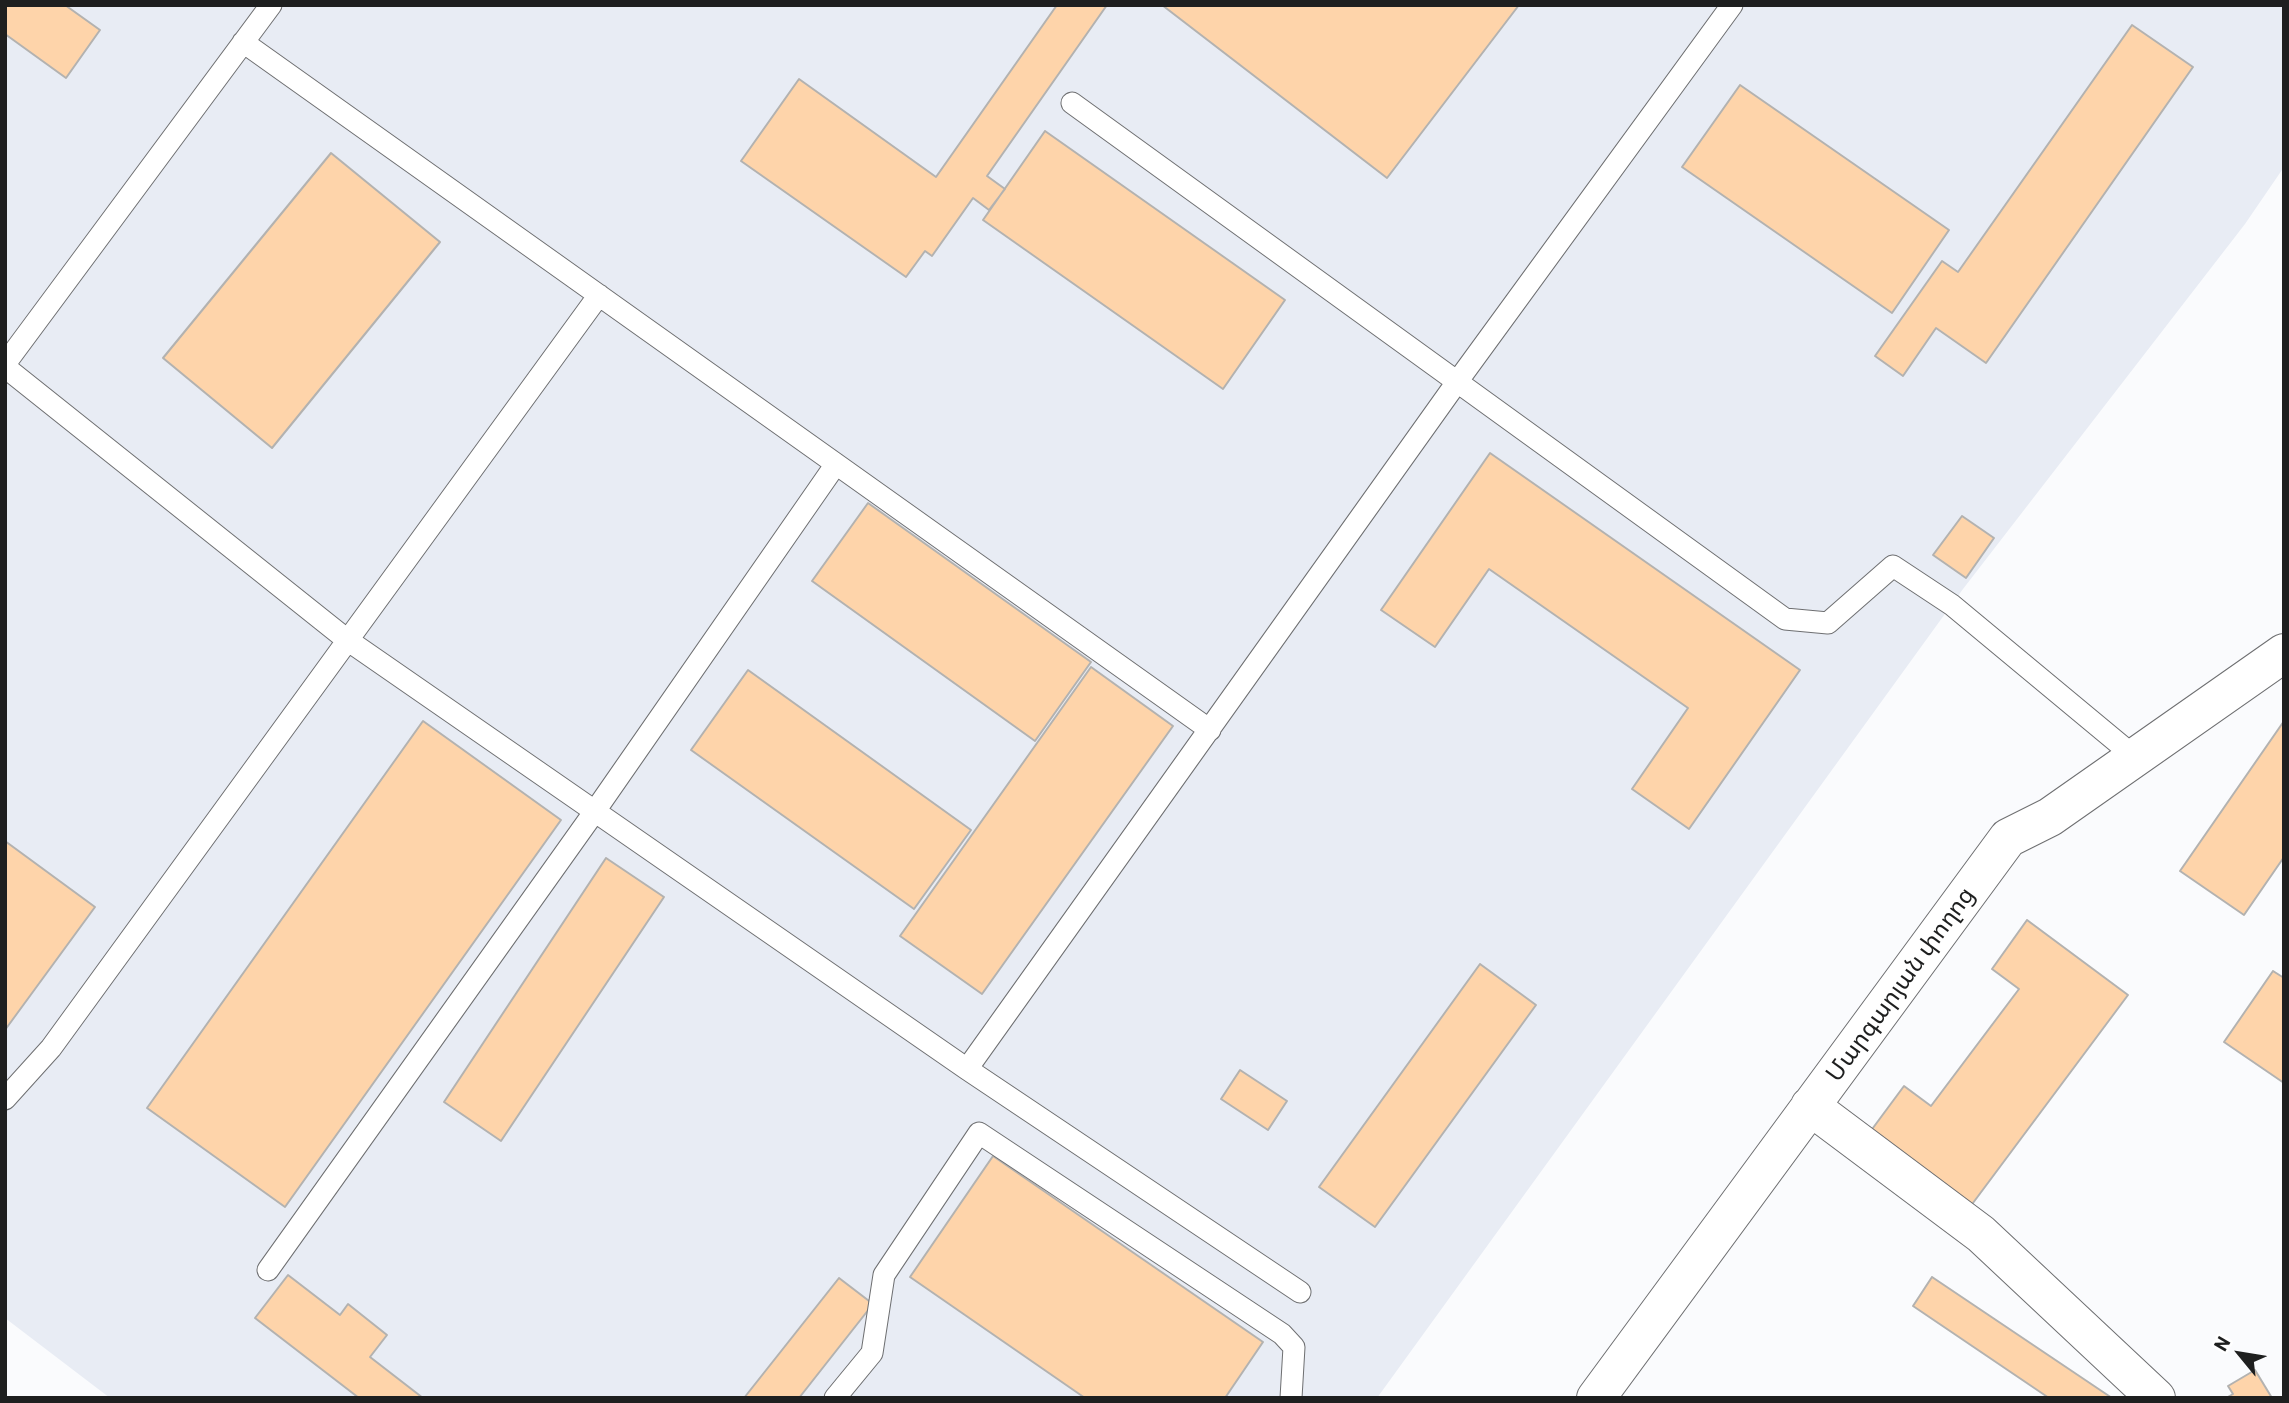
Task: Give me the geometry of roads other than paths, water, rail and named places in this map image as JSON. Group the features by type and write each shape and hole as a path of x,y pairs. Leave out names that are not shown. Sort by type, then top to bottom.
{"street":[{"name":"Մարգարյան փողոց","path":"1596,1398 2007,838 2050,817 2284,653"},
{"path":"1810,1106 1981,1234 2156,1398"}],"lane":[{"path":"271,5 5,366 346,639 967,1069 1300,1292"},
{"path":"967,1069 1457,382 1731,5"},
{"path":"243,42 1210,730"},
{"path":"1072,103 1785,619 1828,623 1893,566 1952,605 2135,757"},
{"path":"5,1099 51,1048 598,295"},
{"path":"268,1270 595,811 836,464"},
{"path":"835,1398 872,1353 884,1275 979,1133 1282,1334 1294,1346 1291,1398"}]}
